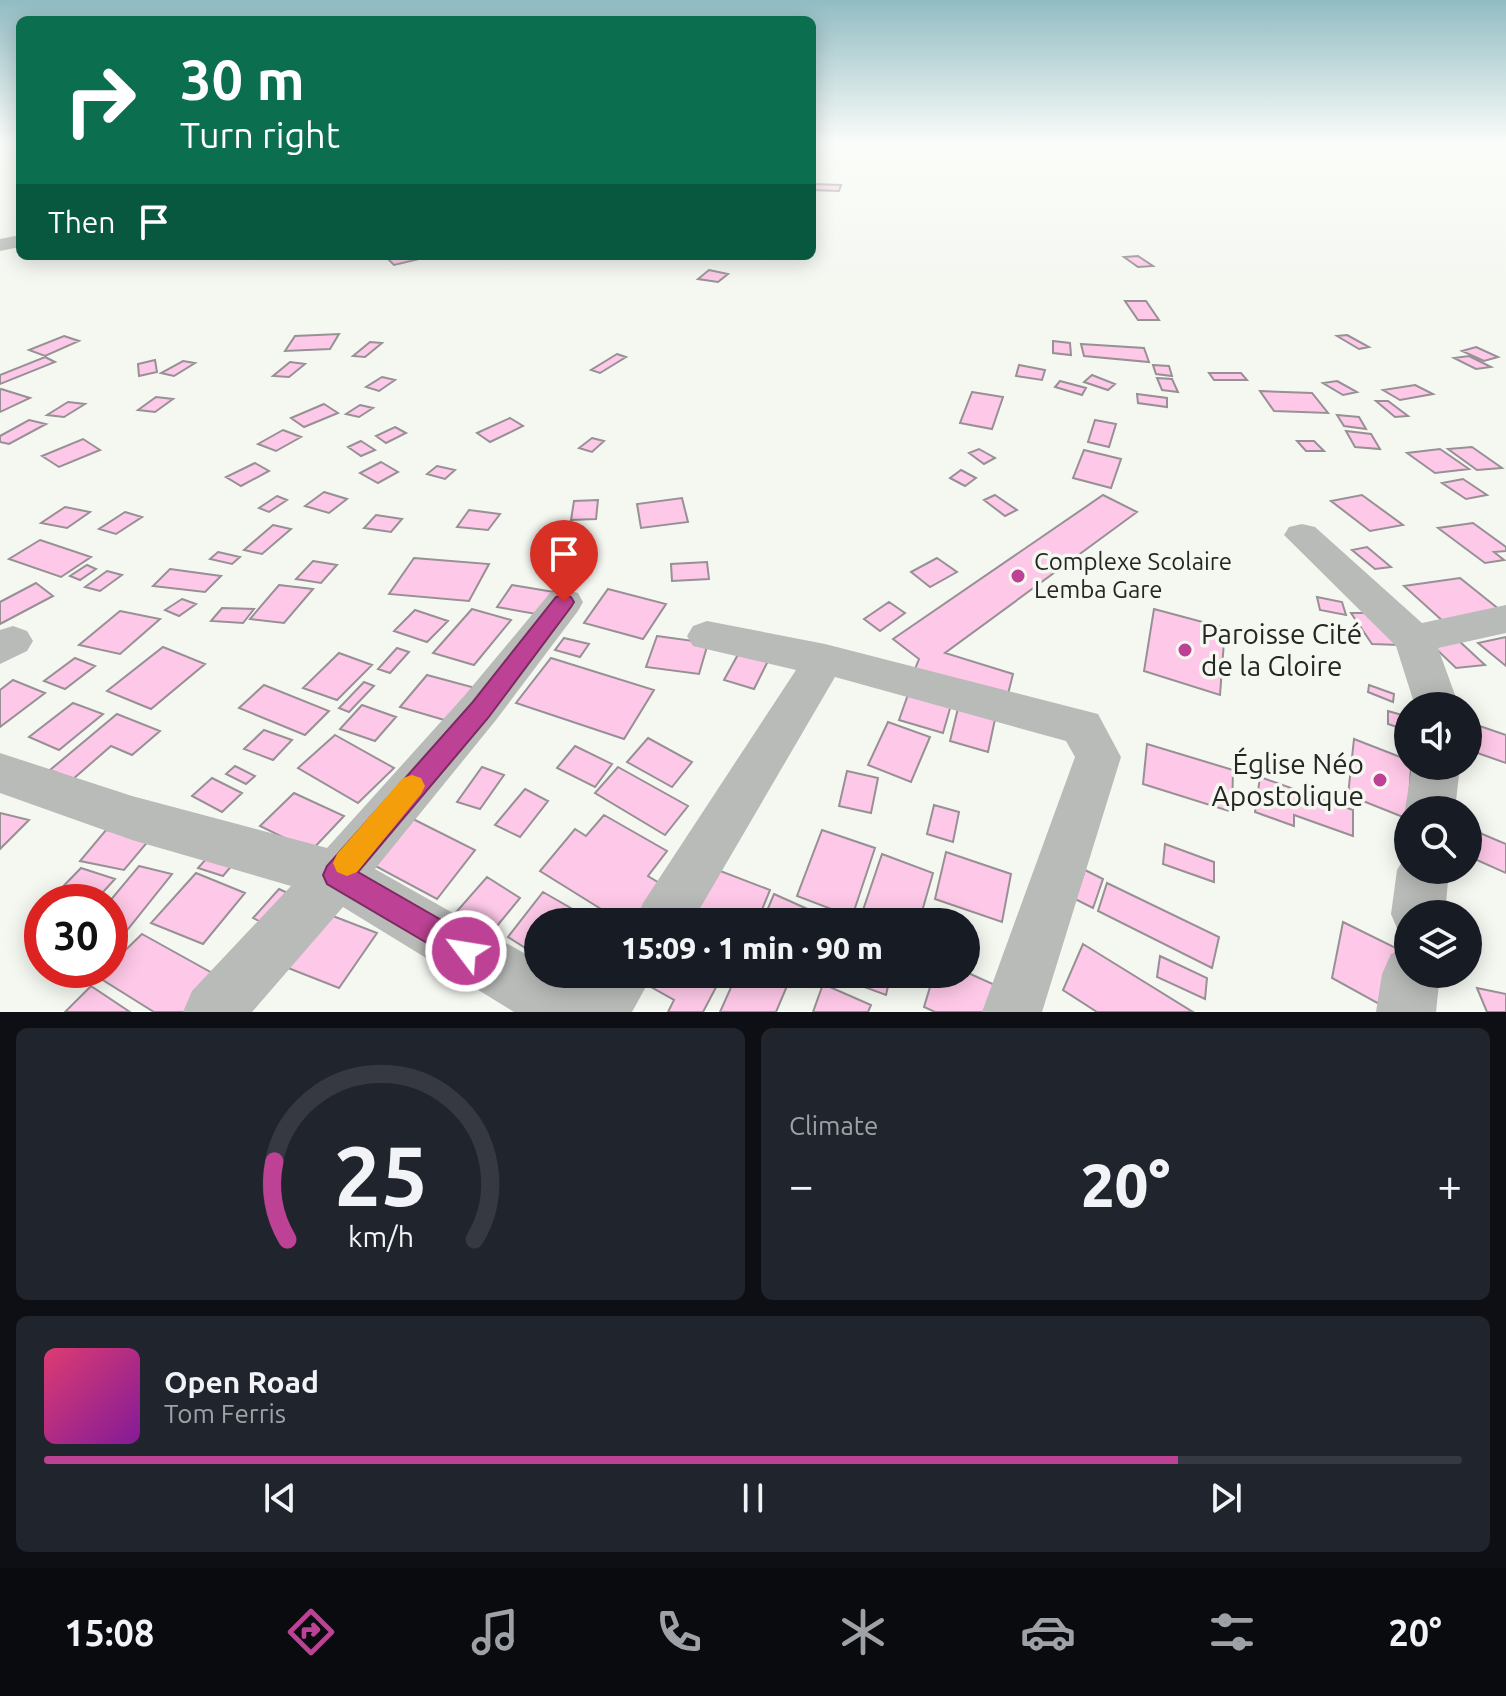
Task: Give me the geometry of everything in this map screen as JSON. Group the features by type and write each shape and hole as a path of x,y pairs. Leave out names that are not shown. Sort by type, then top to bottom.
{"street":[{"path":"1302,535 1414,639 1432,692"},
{"path":"213,1012 479,711 564,602"},
{"path":"1414,639 1506,619"},
{"path":"707,636 825,659 1082,727 1087,733 1098,757 1012,1012"},
{"path":"671,908 825,659"},
{"path":"0,773 132,818 337,875 569,1012"},
{"path":"597,1012 614,988"},
{"path":"1406,1012 1409,988"}],"building":[{"path":"1138,256 1153,266 1138,267 1124,257"},
{"path":"389,260 415,260 394,265"},
{"path":"709,270 728,274 718,282 698,279"},
{"path":"1125,301 1146,301 1159,320 1138,320"},
{"path":"339,334 330,349 285,351 295,336"},
{"path":"1347,335 1369,347 1359,349 1337,336"},
{"path":"64,336 79,341 45,356 29,350"},
{"path":"1053,341 1070,343 1071,355 1053,353"},
{"path":"370,342 382,343 365,357 353,356"},
{"path":"1081,344 1144,348 1149,362 1084,356"},
{"path":"1476,347 1498,357 1484,361 1462,351"},
{"path":"617,354 626,357 600,373 591,370"},
{"path":"1469,356 1491,367 1476,369 1454,358"},
{"path":"45,357 55,362 0,384 0,375"},
{"path":"155,360 157,372 139,376 138,364"},
{"path":"183,361 195,363 174,376 161,373"},
{"path":"290,362 305,364 289,377 273,376"},
{"path":"1019,365 1045,370 1042,380 1016,376"},
{"path":"1153,365 1169,366 1172,376 1156,374"},
{"path":"1209,373 1241,373 1247,380 1214,380"},
{"path":"1092,375 1115,384 1108,390 1084,382"},
{"path":"382,377 395,380 379,391 366,387"},
{"path":"1157,378 1172,379 1178,392 1162,390"},
{"path":"1060,381 1086,388 1082,395 1055,387"},
{"path":"1337,381 1357,392 1343,395 1323,383"},
{"path":"1415,385 1433,394 1400,400 1383,390"},
{"path":"1,389 30,398 0,412"},
{"path":"1260,391 1312,393 1328,413 1274,411"},
{"path":"972,392 1003,397 992,429 960,423"},
{"path":"1137,394 1167,398 1167,407 1138,403"},
{"path":"156,397 173,399 155,412 138,410"},
{"path":"1376,401 1388,401 1408,416 1395,417"},
{"path":"68,402 85,404 64,417 47,415"},
{"path":"324,404 338,413 304,427 291,418"},
{"path":"360,405 373,408 359,417 346,414"},
{"path":"1337,415 1359,417 1366,429 1344,426"},
{"path":"510,418 523,426 490,442 477,433"},
{"path":"29,420 46,424 9,444 0,442 0,436"},
{"path":"1095,420 1116,424 1109,447 1088,442"},
{"path":"395,427 406,433 386,443 376,436"},
{"path":"283,430 301,437 276,451 258,444"},
{"path":"1346,431 1371,434 1380,449 1355,447"},
{"path":"592,438 604,441 592,452 579,448"},
{"path":"83,439 100,450 59,467 42,456"},
{"path":"361,441 375,450 361,456 348,447"},
{"path":"1297,441 1314,441 1324,451 1306,451"},
{"path":"1472,447 1502,468 1477,470 1448,449"},
{"path":"979,449 995,458 984,464 969,453"},
{"path":"1440,449 1469,469 1435,473 1407,453"},
{"path":"1084,450 1121,459 1111,488 1073,478"},
{"path":"381,462 398,472 378,483 360,473"},
{"path":"255,463 269,471 241,486 226,477"},
{"path":"437,466 455,470 445,479 427,474"},
{"path":"961,470 976,478 965,486 950,478"},
{"path":"1463,479 1487,495 1466,499 1442,483"},
{"path":"324,492 347,499 329,513 305,506"},
{"path":"995,495 1017,510 1005,516 984,500"},
{"name":"Complexe Scolaire Lemba Gare","path":"1103,495 1137,512 945,653 1013,674 1007,698 915,669 919,659 893,639"},
{"path":"1362,495 1403,525 1370,531 1331,501"},
{"path":"277,496 287,500 269,512 259,508"},
{"path":"682,498 688,522 641,528 637,504"},
{"path":"598,500 596,519 571,520 574,501"},
{"path":"65,507 90,512 67,528 41,523"},
{"path":"469,510 500,514 488,530 457,527"},
{"path":"125,512 142,517 116,534 99,529"},
{"path":"376,515 402,519 391,532 364,528"},
{"path":"1473,523 1506,547 1506,551 1494,552 1504,560 1485,563 1438,528"},
{"path":"273,525 291,529 262,554 244,550"},
{"path":"40,540 91,557 61,577 9,559"},
{"path":"1367,547 1391,567 1375,569 1352,550"},
{"path":"218,552 240,557 232,564 210,559"},
{"path":"573,556 595,561 586,574 564,569"},
{"path":"414,558 489,564 469,601 389,594"},
{"path":"937,558 957,572 930,587 911,572"},
{"path":"313,561 337,565 321,583 296,579"},
{"path":"707,562 709,579 672,581 671,564"},
{"path":"87,565 96,569 80,580 70,576"},
{"path":"170,569 221,576 205,592 153,586"},
{"path":"107,571 122,575 100,591 85,587"},
{"path":"1460,578 1505,614 1446,624 1404,586"},
{"path":"36,583 53,596 0,624 0,602"},
{"path":"279,585 313,589 284,623 250,619"},
{"path":"512,585 560,593 547,616 497,607"},
{"path":"608,589 666,604 643,639 584,623"},
{"path":"1317,597 1342,602 1346,615 1320,610"},
{"path":"182,599 196,604 179,616 165,610"},
{"path":"889,602 905,613 880,631 864,619"},
{"path":"222,608 254,609 243,623 211,621"},
{"path":"472,609 511,620 474,665 433,653"},
{"name":"Paroisse Cité de la Gloire","path":"1154,609 1225,628 1220,695 1144,671"},
{"path":"415,610 448,621 427,642 394,631"},
{"path":"120,611 160,619 120,654 79,645"},
{"path":"1351,613 1376,613 1399,645 1372,644"},
{"path":"657,636 708,643 699,674 646,667"},
{"path":"1506,637 1506,666 1478,643"},
{"path":"564,638 589,644 580,657 555,650"},
{"path":"1458,640 1485,665 1456,668 1430,643"},
{"path":"163,647 205,664 151,709 107,691"},
{"path":"397,648 409,652 390,673 378,669"},
{"path":"741,649 770,657 754,689 724,680"},
{"path":"339,653 372,665 337,700 303,688"},
{"path":"75,658 95,666 65,689 44,681"},
{"path":"551,658 654,690 624,739 516,703"},
{"path":"427,675 483,690 458,724 400,707"},
{"path":"13,680 45,693 0,727 0,690"},
{"path":"364,682 374,686 349,712 339,708"},
{"path":"264,685 329,711 305,735 239,708"},
{"path":"1369,685 1394,694 1393,702 1368,692"},
{"path":"911,686 953,698 943,733 899,720"},
{"path":"960,700 997,710 988,752 950,741"},
{"path":"73,703 103,714 59,750 29,737"},
{"path":"362,705 396,717 375,741 340,729"},
{"path":"1388,711 1394,713 1394,726 1388,724"},
{"path":"117,714 160,731 132,755 111,746 73,779 50,770"},
{"path":"888,722 930,737 911,782 868,765"},
{"path":"1482,727 1506,735 1506,763 1482,755"},
{"path":"264,730 292,740 273,760 244,749"},
{"path":"335,735 394,768 358,803 298,768"},
{"path":"648,738 692,762 672,787 627,762"},
{"name":"Église Néo Apostolique","path":"1354,739 1394,755 1394,780 1410,780 1409,796 1394,796 1394,813 1348,795"},
{"path":"1147,744 1233,770 1232,812 1143,784"},
{"path":"575,746 612,764 595,787 557,768"},
{"path":"235,766 255,776 246,784 226,774"},
{"path":"482,767 504,775 480,809 457,802"},
{"path":"618,767 688,806 665,835 595,793"},
{"path":"847,771 878,778 871,813 839,806"},
{"path":"1260,777 1353,810 1353,836 1294,815 1294,826 1255,812"},
{"path":"212,778 242,793 222,812 192,796"},
{"path":"525,789 548,801 520,837 495,825"},
{"path":"294,793 344,816 311,851 260,826"},
{"path":"934,805 959,812 953,842 927,834"},
{"path":"0,813 29,820 0,849"},
{"path":"604,815 667,851 648,876 669,889 656,908 599,908 540,871 575,829 586,836"},
{"path":"407,816 475,850 437,899 366,861"},
{"path":"106,830 150,839 124,870 80,861"},
{"path":"822,830 875,848 855,908 828,908 797,896"},
{"path":"1482,834 1506,844 1506,873 1482,862"},
{"path":"1165,844 1214,862 1214,882 1163,864"},
{"path":"215,849 239,857 223,876 198,868"},
{"path":"946,852 1011,874 1002,922 980,914 980,908 961,908 935,899"},
{"path":"882,854 933,873 923,908 864,908"},
{"path":"702,864 770,890 763,908 681,908"},
{"path":"139,866 172,874 128,929 128,884 124,884"},
{"path":"81,868 115,879 110,884 65,884"},
{"path":"1085,870 1103,879 1093,908 1075,899"},
{"path":"196,873 245,893 203,944 151,923"},
{"path":"487,877 520,898 479,948 444,926"},
{"path":"1107,883 1219,937 1212,968 1098,911"},
{"path":"279,889 301,899 275,929 253,918"},
{"path":"543,892 571,908 531,908"},
{"path":"774,894 805,908 768,908"},
{"path":"320,911 377,933 339,988 278,964"},
{"path":"524,916 524,947 508,937"},
{"path":"1343,922 1394,947 1390,1010 1332,978"},
{"path":"142,934 223,979 194,1012 154,1012 116,988 128,988 128,948"},
{"path":"1083,944 1193,1012 1097,1012 1063,990"},
{"path":"1160,956 1207,978 1205,999 1157,977"},
{"path":"980,978 995,985 989,1012 935,1012 924,1007 930,988 980,988"},
{"path":"89,988 94,988 130,1012 65,1012"},
{"path":"653,988 716,988 703,1012 668,1012 674,1000"},
{"path":"731,988 786,988 776,1012 720,1012"},
{"path":"822,988 832,988 871,1005 868,1012 813,1012"},
{"path":"867,988 888,988 886,995"},
{"path":"1477,988 1506,994 1506,1012 1487,1012"}],"slow traffic":[{"path":"347,863 412,786"}],"place":[{"name":"Complexe Scolaire Lemba Gare","path":"1018,576"},
{"name":"Paroisse Cité de la Gloire","path":"1185,650"},
{"name":"Église Néo Apostolique","path":"1380,780"}],"route":[{"path":"466,951 337,875 479,711 564,602"}]}
